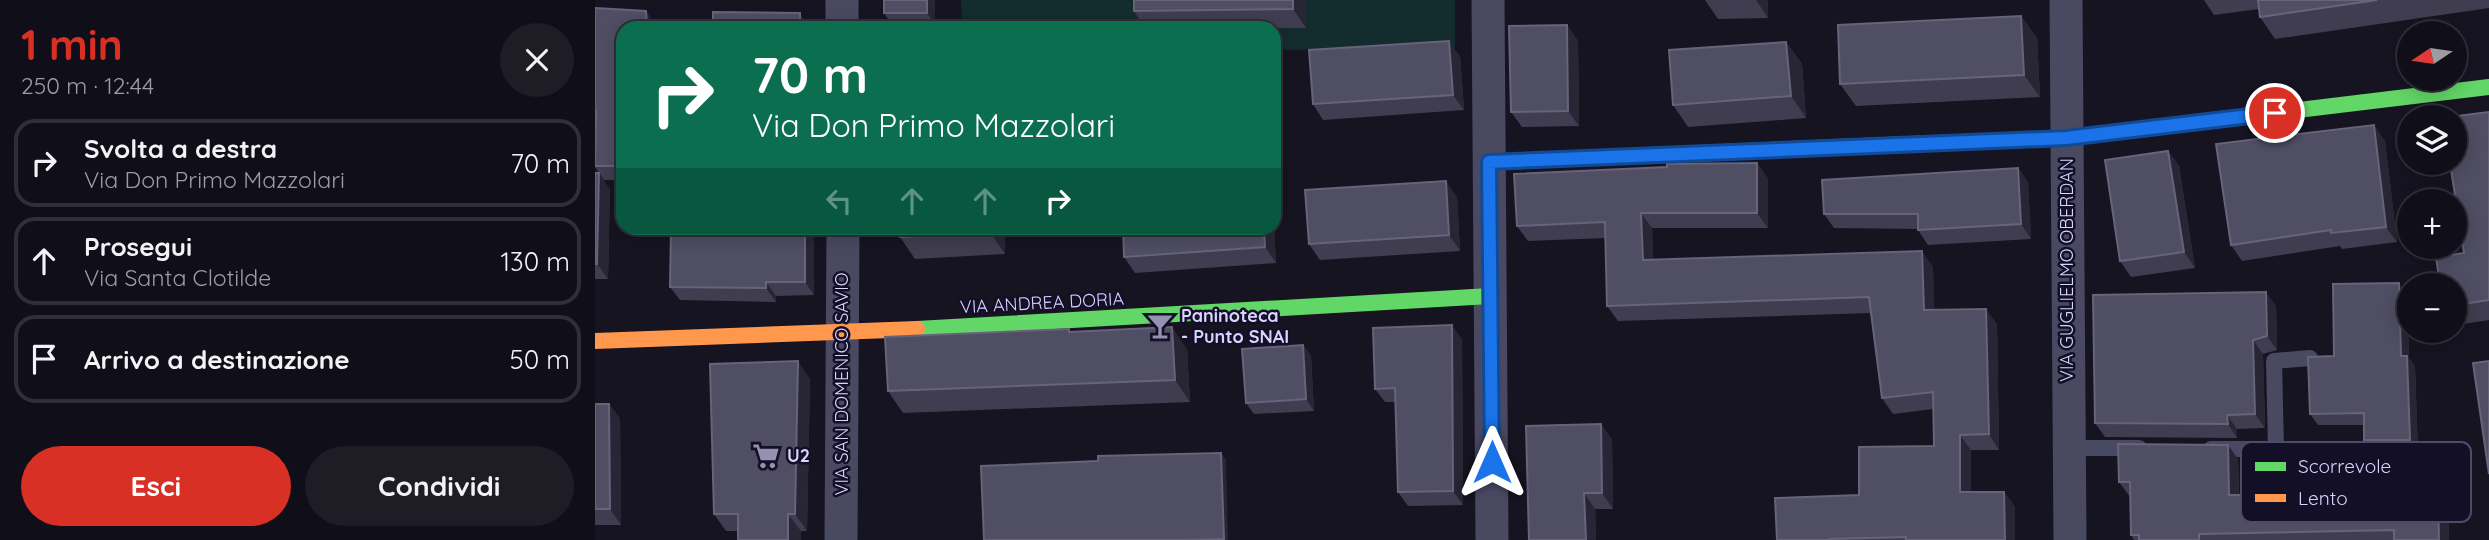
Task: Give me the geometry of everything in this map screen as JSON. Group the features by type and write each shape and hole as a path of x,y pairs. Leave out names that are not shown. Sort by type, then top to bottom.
{"street":[{"path":"842,0 842,21"},
{"path":"1487,0 1492,540"},
{"name":"VIA GUGLIELMO OBERDAN","path":"2066,0 2070,540"},
{"path":"1489,162 2066,138 2489,87"},
{"name":"VIA SAN DOMENICO SAVIO","path":"841,540 843,235"},
{"name":"VIA ANDREA DORIA","path":"595,341 844,333 1490,296"}],"lane":[{"path":"2276,442 2274,361 2310,358"},
{"path":"2068,448 2151,448"},
{"path":"2193,449 2241,449"}],"green space":[{"path":"961,0 1455,0 1455,48 1281,50 1281,21 962,21"}],"building":[{"path":"884,0 927,0 927,13 884,13"},
{"path":"1134,0 1293,0 1293,9 1134,11"},
{"path":"2258,0 2377,0 2260,17"},
{"path":"595,8 646,11 647,21 616,21 616,166 595,166"},
{"path":"713,12 800,13 800,21 713,21"},
{"path":"2021,16 2024,75 1840,84 1838,25"},
{"path":"1567,25 1568,111 1511,112 1509,26"},
{"path":"1449,41 1453,95 1313,104 1309,50"},
{"path":"1786,42 1791,96 1673,105 1669,50"},
{"path":"2489,112 2489,300 2467,303 2467,273 2438,273 2436,259 2467,259 2467,189 2454,189 2452,175 2467,175 2467,115"},
{"path":"2374,125 2386,227 2331,233 2331,230 2231,245 2216,144"},
{"path":"2168,151 2184,252 2120,261 2105,160"},
{"path":"1757,163 1757,213 1641,213 1643,260 1922,251 1924,310 1986,309 1989,434 1960,435 1960,492 2004,492 2005,540 1906,540 1906,537 1777,540 1775,498 1859,495 1859,447 1934,446 1933,392 1882,398 1869,297 1607,306 1605,222 1517,226 1514,174 1667,167 1667,164"},
{"path":"2018,168 2021,224 1918,230 1918,214 1824,214 1822,180"},
{"path":"595,173 599,173 597,264 595,264"},
{"path":"1446,181 1449,235 1309,244 1305,190"},
{"path":"671,235 805,235 805,282 766,282 766,288 670,287"},
{"path":"900,235 936,235 900,237"},
{"path":"1123,235 1264,235 1265,247 1124,257"},
{"path":"2397,283 2397,343 2401,343 2401,356 2407,356 2410,440 2364,440 2364,413 2310,414 2308,357 2334,356 2333,284"},
{"path":"2266,292 2267,336 2253,340 2255,414 2227,415 2228,424 2095,423 2093,295"},
{"path":"1452,325 1453,491 1398,492 1395,388 1375,389 1373,328"},
{"path":"1172,327 1175,380 888,391 885,337"},
{"path":"1303,345 1306,399 1246,403 1242,349"},
{"name":"U2","path":"798,361 795,514 788,514 788,540 738,540 738,514 714,514 710,364"},
{"path":"2489,361 2489,474 2473,363"},
{"path":"595,404 609,404 610,509 595,509"},
{"path":"1601,424 1602,493 1584,493 1586,540 1529,540 1526,426"},
{"path":"2118,444 2228,445 2229,495 2241,495 2241,522 2439,522 2439,540 2394,540 2394,530 2199,534 2199,540 2139,540 2139,535 2131,535 2130,482 2119,482"},
{"path":"1221,453 1224,539 984,540 981,466 1098,461 1098,456"}],"traffic: fast":[{"path":"1886,145 2066,138 2489,87"},
{"path":"917,329 1490,296"}],"traffic: slow":[{"path":"1489,162 1886,145"},
{"path":"595,341 917,329"}],"place":[{"name":"Paninoteca - Punto SNAI","path":"1160,326"},
{"name":"U2","path":"766,456"}],"route":[{"path":"1492,462 1489,162 2066,138 2275,113"}]}
